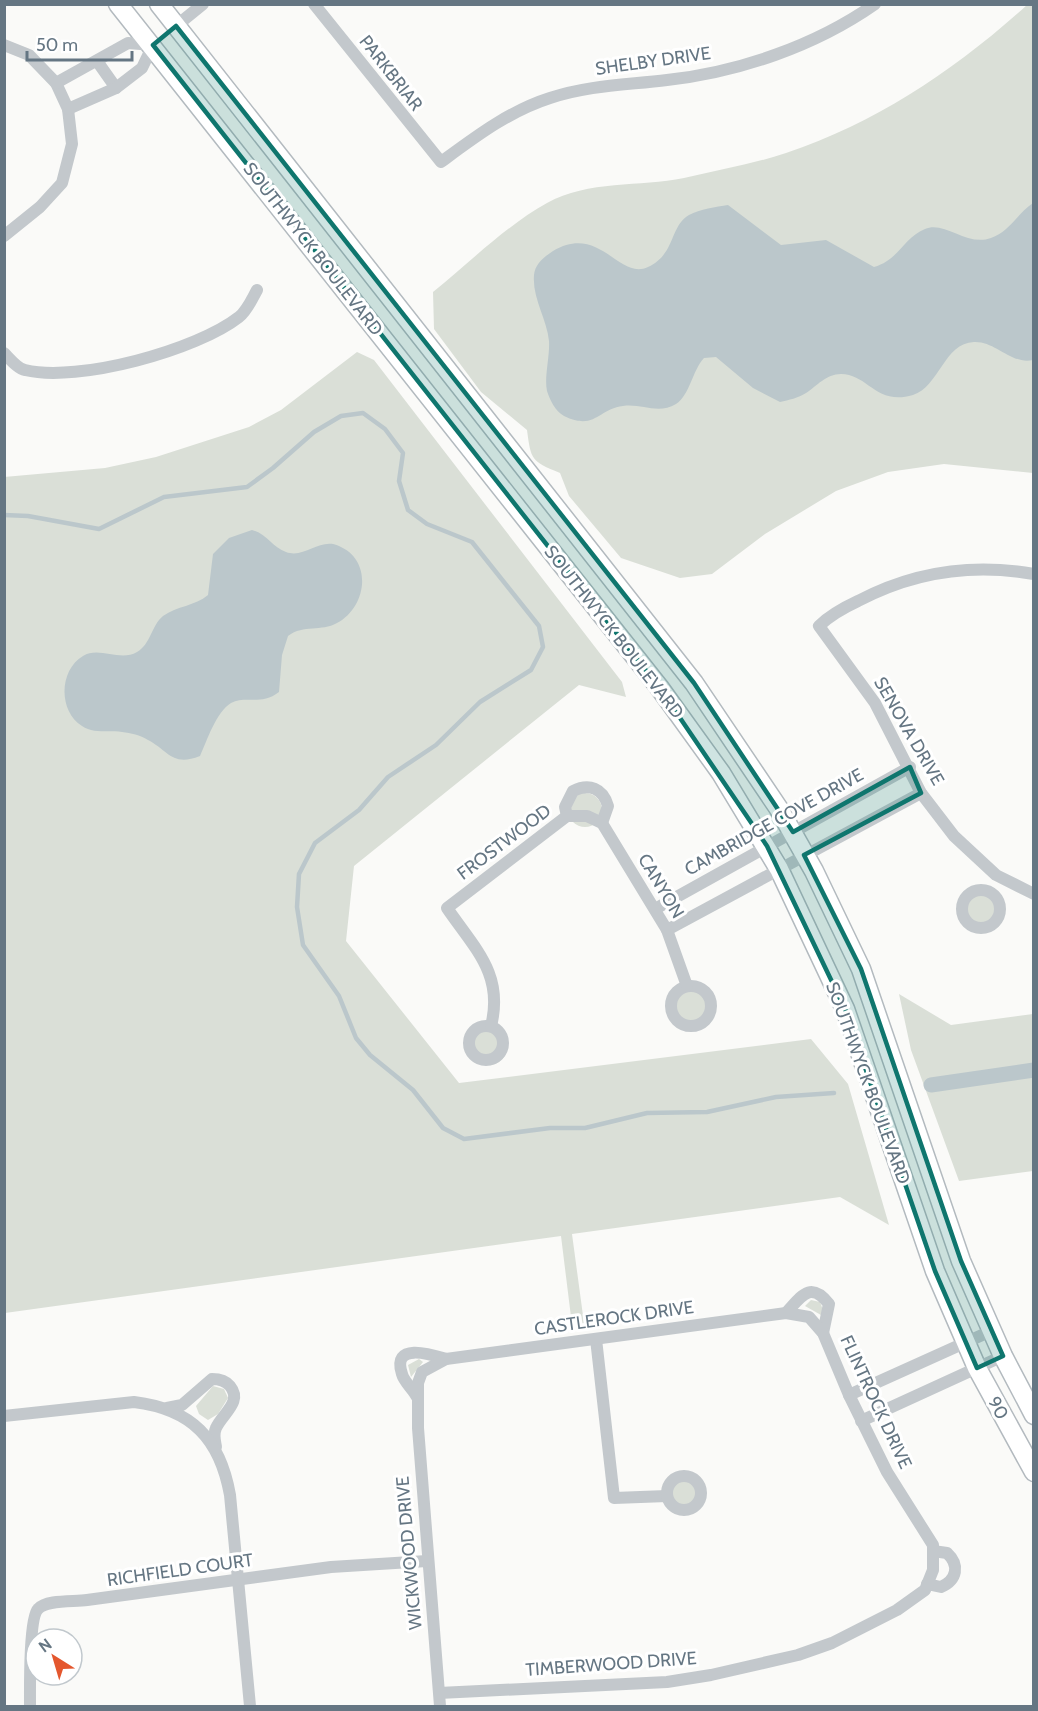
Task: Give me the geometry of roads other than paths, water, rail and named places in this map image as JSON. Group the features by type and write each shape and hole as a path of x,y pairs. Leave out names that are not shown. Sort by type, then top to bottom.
{"street":[{"name":"SOUTHWYCK BOULEVARD","path":"118,4 153,45 658,687 721,773 767,846 845,1010 935,1271 965,1343"},
{"name":"SOUTHWYCK BOULEVARD","path":"159,4 694,683 724,724 793,832 861,969 961,1261 991,1331"},
{"path":"68,109 116,88 142,68 153,45 203,4"},
{"name":"PARKBRIAR","path":"314,4 441,162"},
{"name":"SHELBY DRIVE","path":"441,162 497,122 548,98 577,90 687,77 752,63 827,32 874,4"},
{"path":"56,83 128,44 153,45"},
{"path":"4,45 29,55 56,83 68,109 72,144 62,183 40,207 4,236"},
{"path":"97,61 116,88"},
{"path":"4,353 22,370 58,374 135,361 213,333 241,316 257,291"},
{"path":"430,398 455,380"},
{"name":"SENOVA DRIVE","path":"1034,574 983,568 933,573 867,596 829,616 819,626 875,703 910,767 921,793 954,836 996,875 1034,894"},
{"name":"CAMBRIDGE COVE DRIVE","path":"655,909 910,767"},
{"path":"567,816 565,807 573,791 591,786 605,797 607,815 602,823"},
{"path":"667,930 921,793"},
{"name":"FROSTWOOD","path":"491,1026 496,1005 494,981 447,908 567,816 587,816 602,823"},
{"name":"CANYON","path":"602,823 667,930 687,986"},
{"path":"990,892 996,875"},
{"path":"935,1271 961,1261"},
{"path":"786,1313 802,1295 813,1292 822,1295 829,1304 823,1333"},
{"name":"CASTLEROCK DRIVE","path":"422,1372 446,1359 786,1313 809,1317"},
{"name":"FLINTROCK DRIVE","path":"809,1317 823,1333 849,1395 887,1472 933,1545 933,1570"},
{"path":"849,1395 991,1331"},
{"name":"90","path":"991,1331 1034,1415"},
{"path":"597,1340 614,1498 667,1496"},
{"name":"90","path":"965,1343 1034,1472"},
{"name":"CASTLEROCK DRIVE","path":"404,1358 412,1352 421,1351 446,1359"},
{"path":"861,1421 1003,1356"},
{"name":"WICKWOOD DRIVE","path":"404,1358 400,1366 402,1375 417,1397"},
{"name":"WICKWOOD DRIVE","path":"422,1372 417,1397 427,1561 440,1707"},
{"path":"4,1416 124,1402 165,1408 182,1405 212,1379 218,1379 228,1384 234,1394 234,1402 215,1429 217,1451"},
{"path":"165,1408 195,1425 217,1451 226,1472 250,1707"},
{"path":"927,1584 941,1587 953,1579 956,1572 953,1558 947,1553 933,1551"},
{"name":"RICHFIELD COURT","path":"30,1707 30,1660 34,1616 38,1609 49,1603 63,1604 331,1568 427,1561"},
{"name":"TIMBERWOOD DRIVE","path":"439,1693 667,1682 711,1675 798,1655 832,1643 897,1610 924,1590 933,1570"}],"waterway":[{"path":"4,515 28,516 99,529 164,497 247,487 273,468 314,432 341,416 363,413 385,429 403,453 399,481 408,510 427,524 472,542 539,626 543,647 531,670 480,702 436,745 388,777 359,810 315,843 299,874 297,907 303,945 339,996 356,1038 370,1055 413,1090 443,1128 464,1139 550,1128 585,1128 647,1113 707,1112 776,1097 834,1093"},
{"path":"931,1085 1034,1070"}]}
